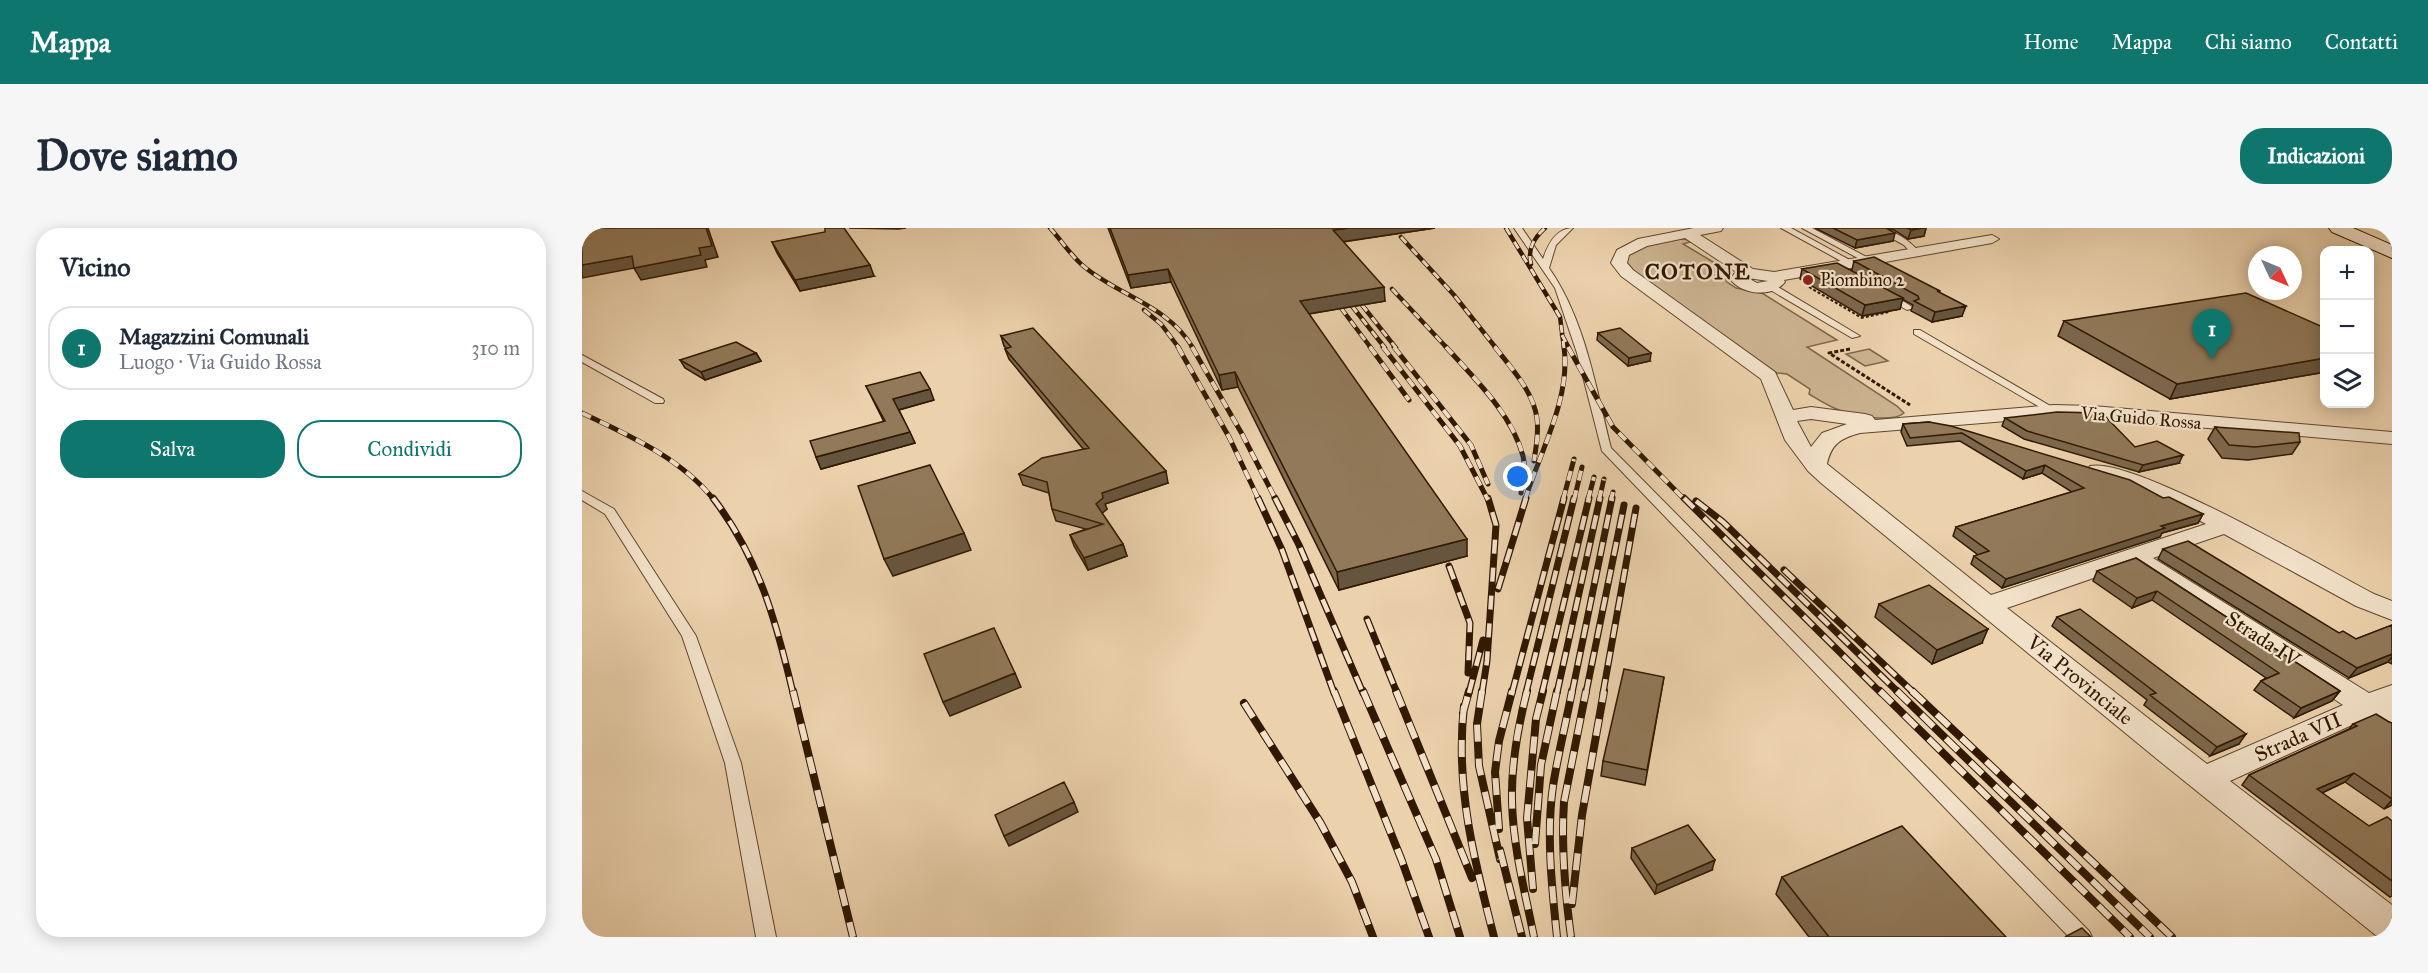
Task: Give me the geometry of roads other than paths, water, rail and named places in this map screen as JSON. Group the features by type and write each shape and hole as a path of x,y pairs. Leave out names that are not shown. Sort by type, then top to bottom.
{"main road":[{"path":"2338,228 2392,252"},
{"path":"2354,228 2392,244"},
{"path":"2363,228 2392,244"}],"street":[{"path":"1686,233 1716,228"},
{"path":"1686,233 1749,273 1762,273 1772,282 1870,261 1992,239"},
{"name":"Via Guido Rossa","path":"1686,233 1643,242 1627,248 1619,257 1622,268 1767,376 1813,405 1853,422"},
{"name":"Via Provinciale","path":"1767,376 1776,387 1800,448 1828,478 2204,779 2392,926"},
{"name":"Via Guido Rossa","path":"1786,417 1816,424 1890,423 2054,411 2093,412 2392,438"},
{"path":"1946,420 1954,428 1992,440"},
{"name":"Via Guido Rossa","path":"1816,466 1822,444 1853,422"},
{"path":"2080,465 2160,491 2365,600 2392,611"},
{"path":"1988,605 2226,525"},
{"name":"Strada IV","path":"2133,556 2380,701 2392,722"},
{"name":"Strada VII","path":"2204,779 2380,701"}],"lane":[{"path":"1518,228 1559,288 1582,352 1606,449 2082,937"},
{"path":"1545,268 1550,246 1560,234 1569,228"},
{"path":"1785,228 1844,268"},
{"path":"1806,228 1870,261"},
{"path":"1877,228 1907,243 1916,253"},
{"path":"1772,282 1855,336"},
{"path":"1882,293 1910,308"},
{"path":"1917,332 2054,411"},
{"path":"582,358 659,401"},
{"path":"582,495 610,512 689,636 733,763 766,937"}],"railway":[{"path":"1050,228 1082,265 1101,279 1158,312 1183,334 1193,348"},
{"path":"1506,228 1560,317 1562,336"},
{"path":"1531,264 1532,244 1545,228"},
{"path":"1401,237 1454,295 1496,348"},
{"path":"1392,289 1447,348"},
{"path":"1362,305 1396,348"},
{"path":"1352,306 1385,348"},
{"path":"1341,308 1371,348"},
{"path":"1144,310 1161,324 1179,348"},
{"path":"1562,336 1569,348"},
{"path":"1562,336 1564,348"},
{"path":"1178,347 1229,437 1259,500"},
{"path":"1192,347 1242,434 1276,500"},
{"path":"1370,347 1409,400"},
{"path":"1383,347 1460,446 1488,500"},
{"path":"1394,347 1471,445 1488,484"},
{"path":"1446,347 1491,397 1518,441 1524,461 1521,493"},
{"path":"1495,347 1527,390 1535,409 1538,430 1534,461"},
{"path":"1525,500 1559,405 1565,366 1564,347"},
{"path":"1568,347 1613,427 1685,500"},
{"path":"582,413 635,439 670,460 701,485 714,500"},
{"path":"1563,500 1574,459"},
{"path":"1574,500 1582,467"},
{"path":"1588,500 1594,477"},
{"path":"1599,500 1604,479"},
{"path":"1611,500 1613,492"},
{"path":"713,498 743,544 764,591 793,693"},
{"path":"1258,498 1282,550 1334,693"},
{"path":"1275,498 1299,545 1363,693"},
{"path":"1482,693 1487,661 1496,525 1488,498"},
{"path":"1498,589 1526,498"},
{"path":"1512,693 1564,498"},
{"path":"1526,693 1574,498"},
{"path":"1542,693 1589,498"},
{"path":"1557,693 1600,498"},
{"path":"1572,693 1612,498"},
{"path":"1684,498 1881,693"},
{"path":"1696,501 1723,522 1899,693"},
{"path":"1586,693 1624,505"},
{"path":"1603,693 1636,508"},
{"path":"1449,566 1470,623 1468,673"},
{"path":"1784,570 1914,693"},
{"path":"1367,619 1397,693"},
{"path":"1469,693 1483,640"},
{"path":"793,691 853,937"},
{"path":"1334,691 1402,861 1429,937"},
{"path":"1363,691 1436,859 1460,937"},
{"path":"1396,691 1472,878"},
{"path":"1464,710 1469,691"},
{"path":"1482,691 1477,724 1479,766 1500,859"},
{"path":"1499,829 1495,772 1499,741 1512,691"},
{"path":"1527,691 1516,746 1512,801 1517,852 1534,937"},
{"path":"1533,889 1527,818 1536,719 1543,691"},
{"path":"1535,844 1541,765 1557,691"},
{"path":"1557,937 1550,862 1551,805 1572,691"},
{"path":"1571,937 1564,870 1564,802 1586,691"},
{"path":"1572,904 1582,815 1604,691"},
{"path":"1880,691 2130,937"},
{"path":"1897,691 2150,937"},
{"path":"1912,691 2172,937"},
{"path":"1244,703 1320,822 1352,882 1373,937"},
{"path":"1464,706 1464,710"},
{"path":"1464,710 1462,765 1464,794 1473,851 1494,937"},
{"path":"1500,850 1522,937"}],"place":[{"name":"Piombino 2","path":"1808,280"},
{"name":"Magazzini Comunali","path":"2212,359"}],"district":[{"name":"COTONE","path":"1698,271"}]}
